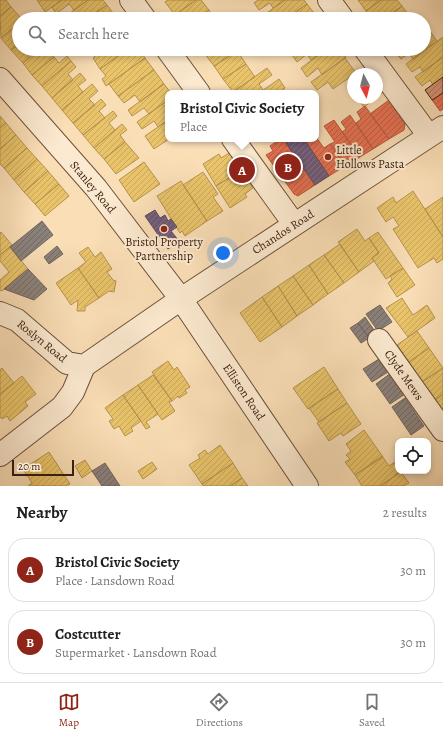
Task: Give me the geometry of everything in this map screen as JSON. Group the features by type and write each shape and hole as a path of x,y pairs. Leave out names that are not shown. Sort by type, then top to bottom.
{"street":[{"path":"131,0 140,12"},
{"path":"329,0 338,12"},
{"path":"172,56 197,90"},
{"path":"371,56 436,132"},
{"name":"Stanley Road","path":"0,78 96,188 181,299"},
{"name":"Chandos Road","path":"84,366 181,299 436,132"},
{"path":"235,142 294,224"},
{"name":"Elliston Road","path":"181,299 307,486"},
{"name":"Roslyn Road","path":"0,313 17,320 67,364 84,366"},
{"name":"Clyde Mews","path":"379,340 443,430"},
{"path":"0,455 62,407 73,392 84,366"}],"building: Homes":[{"path":"0,0 6,0 11,7 0,16"},
{"path":"37,0 62,0 45,12"},
{"path":"62,0 88,0 74,10 69,4 59,12 55,12 52,7"},
{"path":"88,0 103,0 107,5 97,12 72,12"},
{"path":"168,0 196,0 179,12 173,12 165,2"},
{"path":"196,0 201,0 209,10 206,12 179,12"},
{"path":"258,0 285,0 273,8 270,3 259,10 254,3"},
{"path":"285,0 304,0 307,4 296,12 268,12"},
{"path":"358,0 381,0 366,11"},
{"path":"381,0 397,0 402,6 394,12 366,11"},
{"path":"307,4 313,12 296,12"},
{"path":"107,5 112,12 97,12"},
{"path":"402,6 406,12 394,12"},
{"path":"11,7 16,12 12,12 12,29 1,38 0,16"},
{"path":"12,29 12,49 11,50 1,38"},
{"path":"431,33 437,41 431,46"},
{"path":"443,37 443,57 423,72 420,67 412,72 406,64 417,56 431,56 431,46"},
{"path":"17,56 31,56 23,63"},
{"path":"31,56 54,57 32,75 23,63"},
{"path":"67,56 71,61 42,86 32,75 54,57 59,63"},
{"path":"94,56 118,56 100,69 93,58"},
{"path":"118,56 144,56 145,58 106,86 102,79 106,76 100,69"},
{"path":"206,56 229,56 214,66"},
{"path":"229,56 240,56 246,64 223,79 214,66"},
{"path":"293,56 304,56 297,62"},
{"path":"308,56 317,56 311,60"},
{"path":"317,56 346,57 322,75 318,68 307,77 301,68"},
{"path":"443,57 443,77 433,85 430,80 422,86 415,77"},
{"path":"145,58 154,70 118,96 109,84"},
{"path":"345,58 352,68 347,68 347,79 333,89 328,82 317,90 311,82"},
{"path":"71,61 76,67 68,74 73,80 52,98 42,86"},
{"path":"246,64 255,77 236,90 231,90 223,79"},
{"path":"267,68 272,75 259,84 263,90 236,90"},
{"path":"154,70 164,84 140,102 135,95 124,103 118,96"},
{"path":"80,73 86,80 78,86 83,92 62,110 52,98"},
{"path":"279,79 285,88 283,90 263,90"},
{"path":"92,84 98,91 89,99 95,105 73,123 62,110"},
{"path":"164,84 169,90 165,90 165,102 149,114 144,108 132,116 128,110"},
{"path":"101,99 106,105 99,111 105,118 83,135 73,123"},
{"path":"165,102 165,122 158,127 154,121 142,129 137,122"},
{"path":"113,111 117,116 109,123 115,130 94,148 83,135"},
{"path":"0,116 6,123 0,128"},
{"path":"165,122 165,142 154,149 145,136"},
{"path":"6,123 16,135 0,149 0,128"},
{"path":"122,124 127,130 120,135 125,142 104,159 94,148"},
{"path":"16,135 27,148 4,168 0,164 0,149"},
{"path":"125,142 139,158 116,174 104,159"},
{"path":"27,148 37,159 14,180 4,168"},
{"path":"231,152 242,170 216,186 203,164 219,154 221,158"},
{"path":"37,159 48,171 24,192 14,180"},
{"path":"144,162 160,184 134,202 119,180"},
{"path":"242,170 253,188 245,194 247,197 230,208 216,186"},
{"path":"48,171 59,184 35,204 24,192"},
{"path":"203,172 218,194 213,197 223,211 207,221 183,185"},
{"path":"181,181 207,221 185,236 182,231 180,233 157,196"},
{"path":"59,184 69,196 45,216 35,204"},
{"path":"413,191 443,237 443,259 437,263 434,258 418,268 393,229 399,226 393,217 386,222 377,208 393,197 396,203"},
{"path":"443,197 443,237 425,209"},
{"path":"357,229 365,241 369,238 379,253 372,258 374,261 359,272 338,242"},
{"path":"1,232 12,245 0,255 0,233"},
{"path":"378,232 403,268 386,279 372,258 379,253 369,238"},
{"path":"340,244 359,272 344,283 324,255"},
{"path":"10,247 28,269 2,291 0,290 0,280 9,272 0,261 0,255"},
{"path":"88,247 95,257 101,252 112,269 107,272 113,280 116,281 114,292 109,291 99,298 78,268 86,262 79,253"},
{"path":"324,255 344,283 328,294 309,265"},
{"path":"309,265 328,294 313,305 293,276"},
{"path":"78,268 99,298 85,307 85,311 77,311 78,300 71,305 56,283"},
{"path":"403,268 415,285 397,297 388,283 392,279 390,276"},
{"path":"293,276 313,305 297,316 278,286"},
{"path":"278,286 297,316 282,327 262,297"},
{"path":"262,297 282,327 260,342 240,313"},
{"path":"402,298 413,315 427,305 435,318 408,337 386,308"},
{"path":"417,331 429,348 409,362 397,345"},
{"path":"429,348 443,368 422,382 409,362"},
{"path":"168,361 174,370 177,367 190,387 185,390 187,393 179,398 178,396 172,401 152,372"},
{"path":"324,367 338,389 308,409 293,388"},
{"path":"2,368 14,383 0,394 0,370"},
{"path":"443,368 443,394 435,400 422,382"},
{"path":"153,375 172,401 169,402 175,411 162,420 138,385"},
{"path":"22,376 36,394 25,402 28,406 10,421 7,416 2,419 0,417 0,394"},
{"path":"138,385 158,414 146,422 150,427 146,429 123,395"},
{"path":"338,389 347,403 319,422 309,408"},
{"path":"443,394 443,413 435,400"},
{"path":"123,395 141,421 131,428 133,431 125,436 119,426 114,429 109,421 113,419 105,408"},
{"path":"347,403 361,424 343,436 341,433 329,441 317,423"},
{"path":"364,430 383,457 355,475 345,462 350,459 346,455 351,451 346,444"},
{"path":"220,445 233,463 202,484 189,465 200,458 198,455 205,450 208,454"},
{"path":"49,452 70,484 66,486 28,486 32,483 23,469"},
{"path":"382,456 389,466 395,462 395,474 398,474 380,486 362,486 355,475"},
{"path":"85,460 92,471 82,478 75,466"},
{"path":"152,462 157,469 143,479 138,471"},
{"path":"233,463 242,478 230,486 203,486 202,484"},
{"path":"398,474 402,474 409,483 404,486 380,486"},
{"path":"242,478 248,486 230,486"}],"building: Shops":[{"path":"443,93 443,109 440,111 432,100"},
{"path":"389,100 405,124 404,130 389,139 370,114"},
{"path":"365,106 389,139 373,149 356,123 361,119 357,112"},
{"path":"350,115 373,149 360,157 342,132 346,129 341,122"},
{"path":"334,120 360,157 345,166 330,144 335,142 324,126"},
{"name":"Little Hollows Pasta","path":"319,141 324,148 330,144 345,166 329,176 305,142"},
{"path":"276,142 285,142 315,185 298,196 294,194 266,155 273,151 270,146"}],"building: Offices":[{"path":"306,142 329,176 315,185 286,143"},
{"name":"Bristol Property Partnership","path":"155,210 160,218 165,215 168,221 171,219 177,227 171,231 179,241 168,249 145,216"}],"building: Industry":[{"path":"42,221 53,235 21,261 10,247"},
{"path":"57,246 63,254 49,264 44,257"},
{"path":"28,269 47,289 34,300 4,289"},
{"path":"380,305 392,322 378,331 366,314"},
{"path":"365,317 376,333 369,338 358,323"},
{"path":"358,323 369,338 361,343 350,328"},
{"path":"379,359 388,372 372,382 363,369"},
{"path":"391,373 405,394 390,404 376,384"},
{"path":"405,398 424,426 411,435 392,407"},
{"path":"105,463 120,486 102,486 92,471"}],"building: Other":[{"path":"443,77 443,93 432,100 425,90"}],"place":[{"name":"Little Hollows Pasta","path":"328,157"},
{"name":"Costcutter","path":"288,167"},
{"name":"Bristol Civic Society","path":"242,170"},
{"name":"Bristol Property Partnership","path":"164,229"}]}
